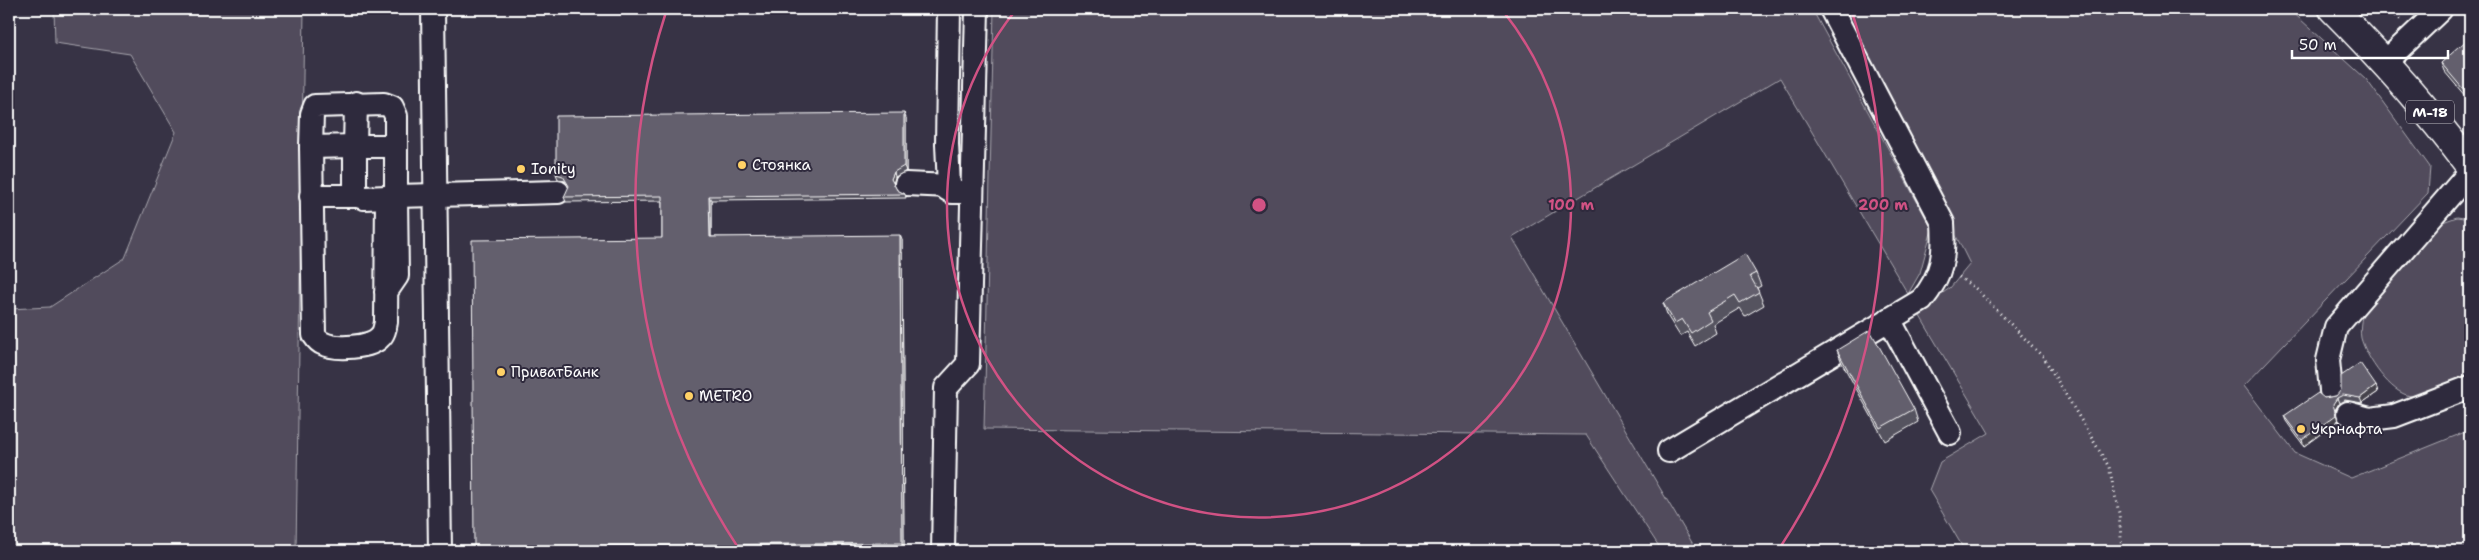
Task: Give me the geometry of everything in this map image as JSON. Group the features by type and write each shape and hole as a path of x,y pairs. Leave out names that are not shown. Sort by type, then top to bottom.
{"highway":[{"name":"М-18","path":"2333,9 2385,62 2432,115 2470,166"}],"street":[{"path":"433,9 440,551"},
{"path":"949,9 947,144 949,186 947,189 952,192 972,192"},
{"path":"943,551 946,388 968,364 977,9"},
{"path":"1669,451 1922,300 1935,284 1945,253 1943,223 1831,9"},
{"path":"2385,62 2441,9"},
{"path":"356,103 355,189 358,196"},
{"path":"356,103 384,104 392,107 396,116 396,146 393,198 384,249 386,322 382,336 372,343 360,346 331,346 321,343 314,335 311,147 312,114 315,106 356,103"},
{"path":"311,147 396,146"},
{"path":"2331,391 2328,360 2336,327 2470,172"},
{"path":"906,184 949,186"},
{"path":"311,196 393,198 436,194 558,192"},
{"path":"1889,319 1950,433"},
{"path":"2348,413 2370,419 2394,416 2470,387"}],"path":[{"path":"1941,264 1976,289 2044,358 2109,468 2119,513 2122,551"}],"shaded area":[{"path":"54,9 304,9 296,551 9,551 9,309 50,307 125,258 176,132 130,54 55,43"},
{"path":"994,9 1812,9 1932,229 1920,273 1908,294 1780,78 1512,237 1697,551 1662,551 1586,435 984,429"},
{"path":"1843,9 2289,9 2366,79 2430,167 2428,193 2244,386 2295,453 2351,478 2470,430 2470,551 1965,551 1929,490 1940,462 1989,433 1917,311 1950,288 1970,264"},
{"path":"2457,217 2470,219 2470,376 2427,394 2412,396 2404,394 2380,374 2368,355 2360,334 2363,312 2366,304 2440,223"}],"building":[{"path":"2469,38 2470,87 2468,84 2463,89 2441,63"},
{"name":"METRO","path":"904,113 904,166 894,172 891,179 897,190 905,194 709,196 710,237 900,235 902,543 474,547 472,240 662,238 662,196 564,197 569,186 563,176 556,174 556,116"},
{"path":"1745,254 1756,273 1750,276 1759,292 1740,303 1735,295 1707,312 1711,320 1691,333 1682,319 1675,323 1663,303"},
{"path":"1870,330 1914,409 1880,428 1837,350"},
{"path":"2360,363 2376,386 2360,398 2343,395 2337,398 2333,404 2336,415 2302,440 2284,416 2318,393 2324,398 2336,396 2341,390 2341,376"}],"place":[{"name":"Стоянка","path":"742,165"},
{"name":"Ionity","path":"521,169"},
{"name":"ПриватБанк","path":"501,372"},
{"name":"METRO","path":"689,396"},
{"name":"Укрнафта","path":"2301,429"}]}
